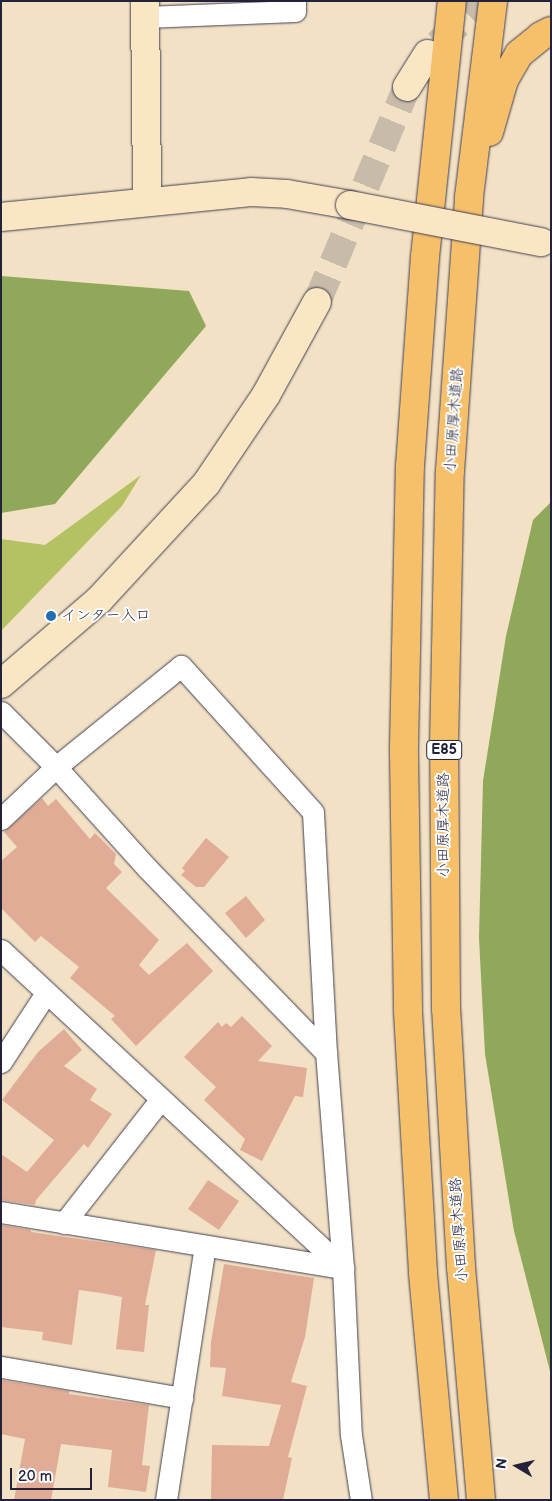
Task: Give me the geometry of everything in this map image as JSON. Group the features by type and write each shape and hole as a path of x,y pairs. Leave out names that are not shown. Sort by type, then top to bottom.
{"highway":[{"name":"E85","path":"444,1500 423,1272 410,1048 404,747 410,466 425,257 452,1"},
{"name":"小田原厚木道路","path":"481,1500 461,1267 446,989 444,746 450,471 469,197 493,1"},
{"path":"469,197 504,80 519,54 541,36 551,31"}],"street":[{"path":"147,202 145,9 295,10 295,1"},
{"path":"407,87 428,54"},
{"path":"1,217 251,192 287,194 350,204 546,243"},
{"path":"1,684 99,600 206,484 266,394 317,302"},
{"path":"1,819 56,767 181,666 313,812 326,1053 343,1268 351,1435 361,1500"},
{"path":"1,712 56,767 148,869 326,1053"},
{"path":"1,950 343,1268"},
{"path":"1,1062 46,993"},
{"path":"64,1222 161,1099"},
{"path":"1,1212 343,1268"},
{"path":"166,1500 205,1246"},
{"path":"1,1366 182,1398"}],"green space":[{"path":"1,276 189,291 206,326 55,504 1,513"},
{"path":"141,475 122,506 1,631 1,539 45,545"},
{"path":"551,502 551,1375 514,1231 485,1054 479,938 483,781 506,636 533,520"}],"building":[{"path":"42,798 48,806 56,799 90,839 95,833 116,854 114,864 122,872 106,888 159,940 139,965 149,975 187,943 213,971 136,1046 111,1019 115,1016 70,978 79,967 41,936 35,942 1,908 1,861 17,847 4,832"},
{"path":"206,838 229,857 204,887 196,887 181,875 185,871 182,868"},
{"path":"246,896 265,920 246,938 225,913"},
{"path":"242,1016 272,1046 258,1061 307,1068 303,1097 295,1096 262,1161 240,1150 245,1139 204,1100 216,1087 184,1057 218,1022 222,1027 226,1023 231,1027"},
{"path":"64,1029 82,1050 64,1066 97,1089 90,1100 112,1114 88,1148 84,1144 36,1200 35,1205 1,1200 1,1154 27,1172 54,1140 2,1100 38,1052"},
{"path":"208,1180 239,1201 219,1230 188,1209"},
{"path":"1,1225 31,1230 31,1232 156,1250 145,1305 149,1305 144,1352 116,1349 122,1297 101,1293 79,1290 72,1345 42,1340 43,1332 1,1327"},
{"path":"224,1264 314,1278 305,1337 291,1382 307,1386 288,1457 292,1458 283,1500 211,1500 212,1445 269,1446 281,1405 222,1396 226,1368 210,1367 211,1342"},
{"path":"1,1380 69,1391 69,1394 149,1405 142,1465 150,1466 146,1492 108,1487 112,1450 61,1444 51,1500 14,1500 25,1439 1,1434"}],"tunnel":[{"path":"438,44 481,1"},
{"path":"317,302 407,87"}],"place":[{"name":"インター入口","path":"51,616"}]}
